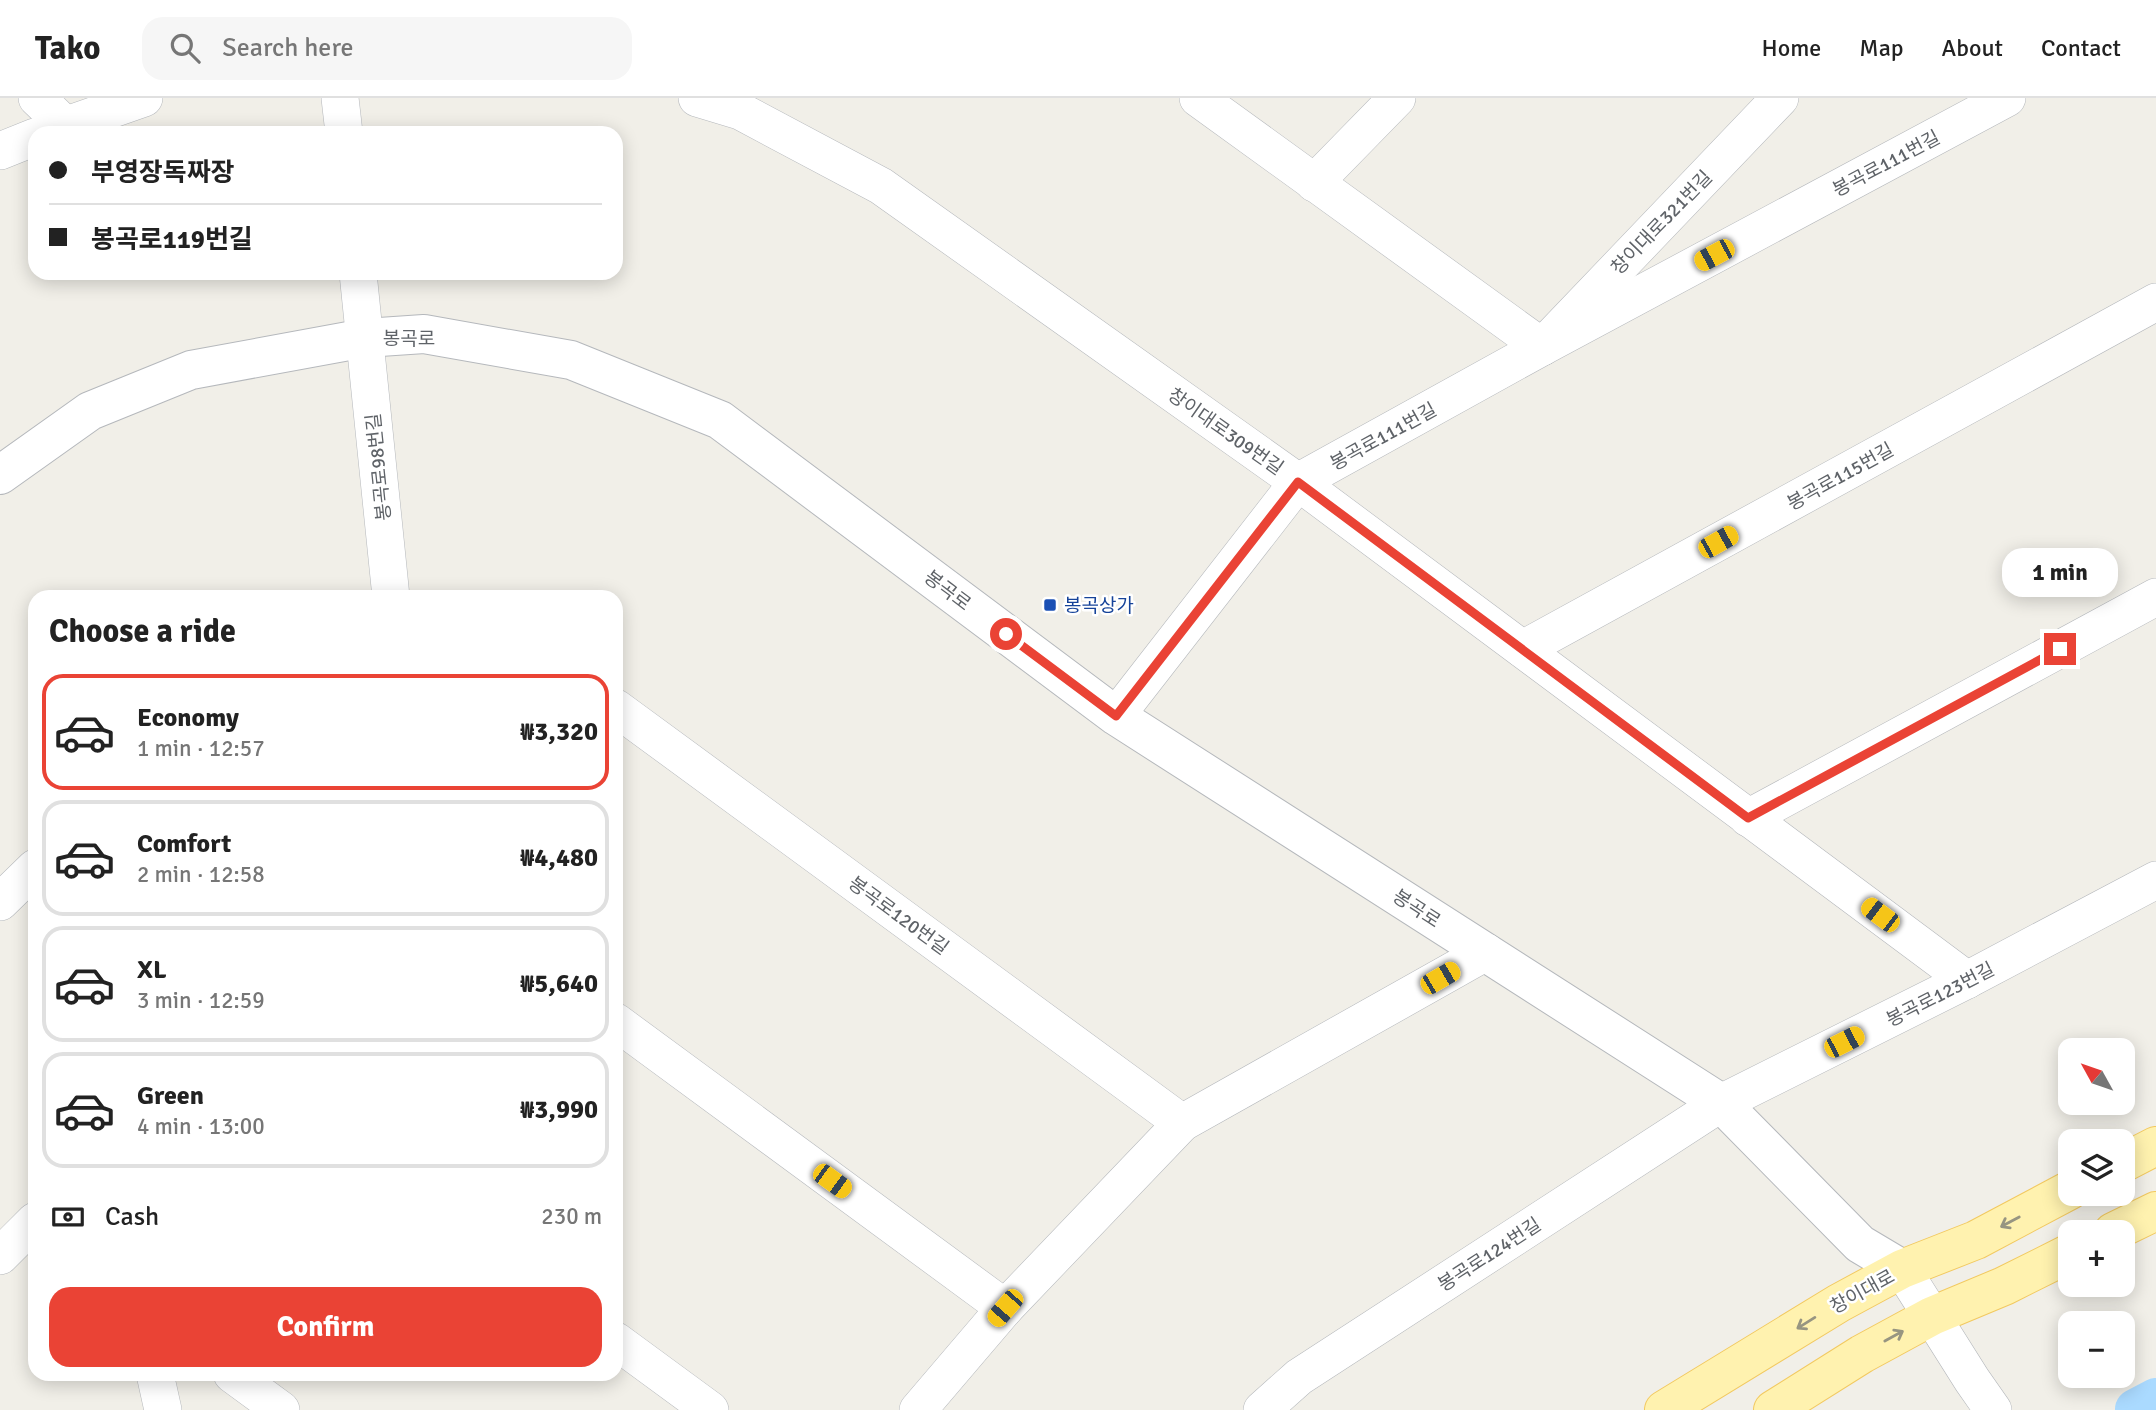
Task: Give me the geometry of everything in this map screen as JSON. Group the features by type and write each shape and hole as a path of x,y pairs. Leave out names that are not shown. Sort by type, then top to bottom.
{"main road":[{"path":"2135,1157 2156,1146"},
{"name":"창이대로","path":"1664,1410 1839,1303 1902,1269 1976,1240 2058,1197"},
{"path":"2135,1221 2156,1211"},
{"path":"1773,1410 1862,1354 1932,1316 2004,1286 2058,1259"}],"street":[{"path":"37,98 46,126"},
{"path":"63,126 144,98"},
{"path":"340,98 343,126"},
{"name":"창이대로309번길","path":"697,98 740,111 881,186 1298,482 1967,980"},
{"path":"1198,98 1542,347"},
{"path":"1314,183 1397,98"},
{"name":"창이대로321번길","path":"1542,347 1780,98"},
{"name":"봉곡로111번길","path":"1116,716 1298,482 1542,347 2007,98"},
{"path":"0,151 28,139"},
{"name":"봉곡로98번길","path":"359,280 390,590"},
{"name":"봉곡로115번길","path":"1523,649 2156,302"},
{"name":"봉곡로","path":"0,475 90,411 191,370 365,338 424,334 571,360 720,420 1116,716 1721,1103 1860,1244 1902,1269"},
{"path":"1748,818 2156,597"},
{"name":"봉곡로120번길","path":"623,713 1182,1123"},
{"path":"0,902 28,875"},
{"name":"봉곡로123번길","path":"1721,1103 1967,980 2156,880"},
{"path":"918,1410 1005,1308 1182,1123 1486,952"},
{"path":"623,1027 1005,1308"},
{"name":"봉곡로124번길","path":"1262,1410 1299,1377 1721,1103"},
{"path":"0,1256 28,1230"},
{"path":"1902,1269 1993,1410"},
{"path":"623,1346 710,1410"},
{"path":"157,1381 163,1410"},
{"path":"242,1381 281,1410"}],"waterway":[{"path":"2135,1409 2156,1398"}],"place":[{"name":"봉곡상가","path":"1050,605"}],"route":[{"path":"1006,634 1116,716 1298,482 1748,818 2060,649"}]}
